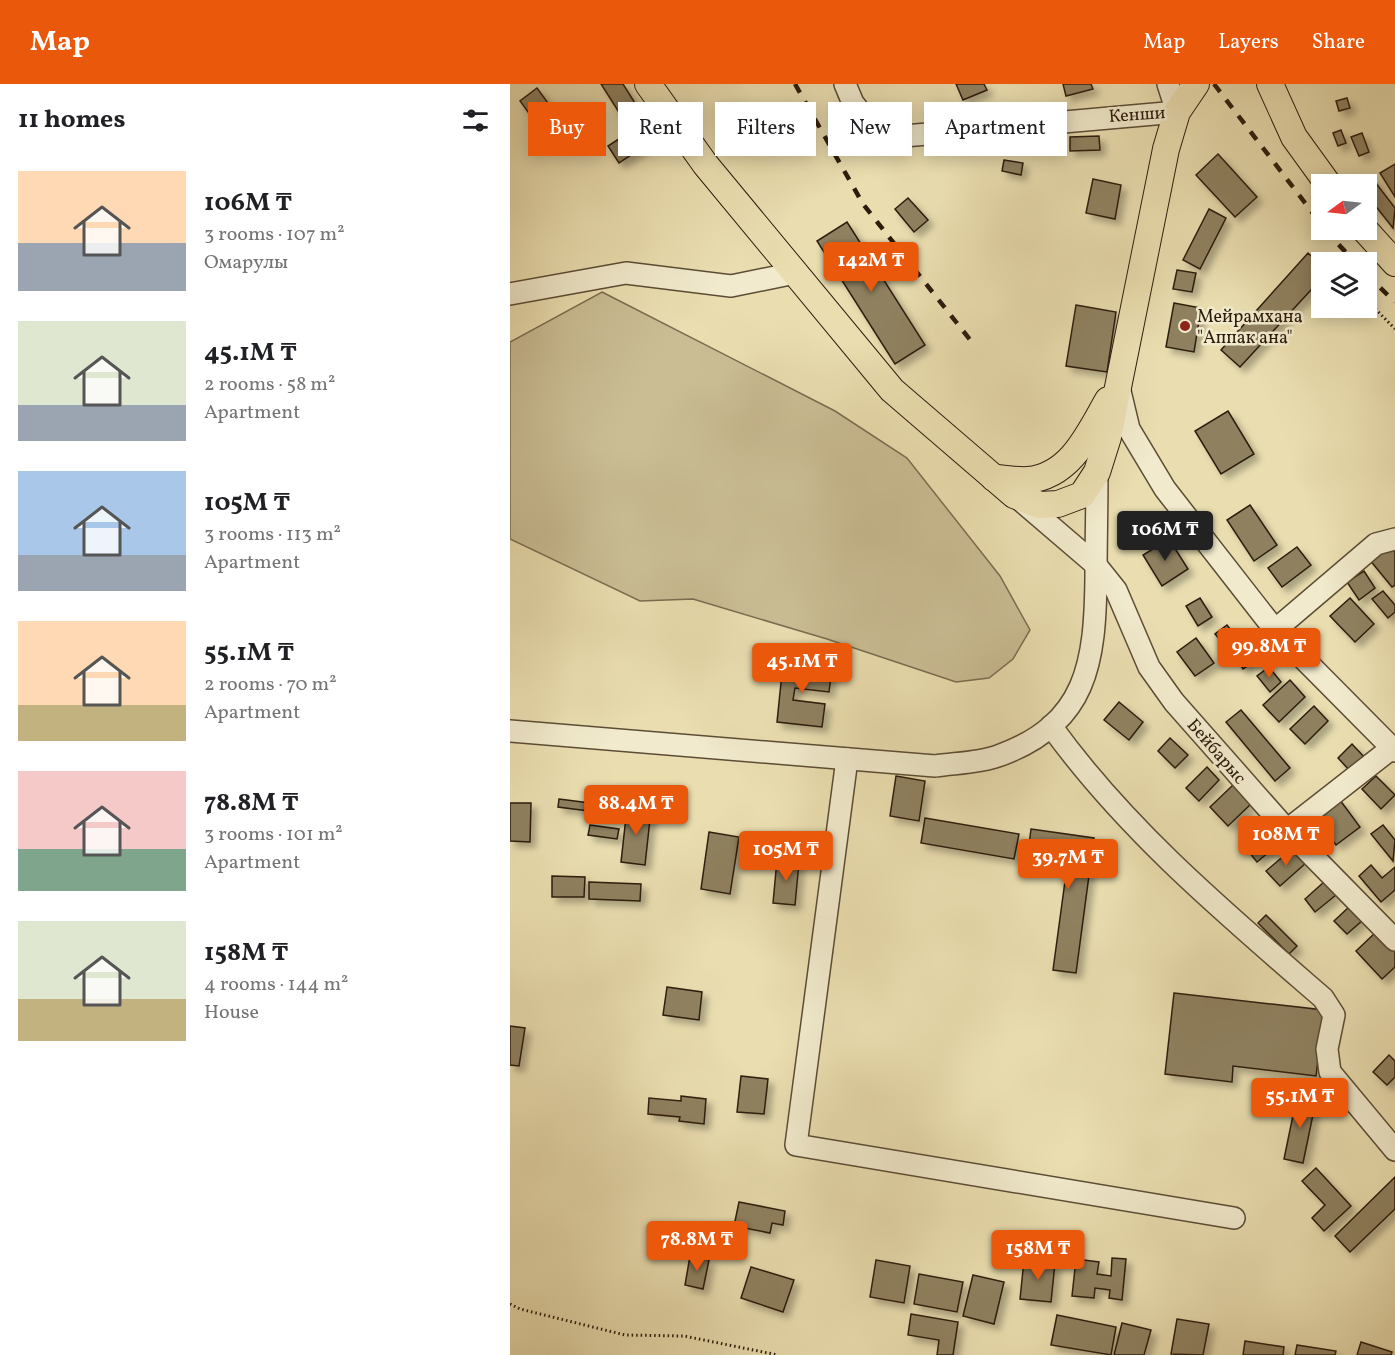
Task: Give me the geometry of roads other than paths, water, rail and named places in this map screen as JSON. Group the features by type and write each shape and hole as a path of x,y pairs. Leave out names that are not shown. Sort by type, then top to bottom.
{"main road":[{"path":"648,84 705,164 891,390 1014,495 1040,505 1058,504 1082,495 1097,472 1119,383 1166,149 1177,112 1196,84"},
{"path":"1270,84 1294,137 1321,174"},
{"path":"1374,240 1395,263"},
{"path":"994,478 1028,480 1054,473 1075,455 1119,383"}],"street":[{"name":"Кенши","path":"845,84 853,103 875,131 893,137 1127,114 1177,112 1168,84"},
{"path":"510,294 626,273 731,285 795,273"},
{"path":"1119,383 1129,429 1165,489 1275,630 1394,749 1287,830"},
{"path":"510,731 935,766 996,757 1034,741 1065,714 1086,678 1095,632 1097,472"},
{"name":"Бейбарыс","path":"1014,495 1096,565 1116,590 1149,667 1174,702 1287,830 1395,940"},
{"path":"1275,630 1376,544 1395,539"},
{"path":"1051,726 1086,774 1200,890 1323,998 1334,1015 1327,1049 1330,1072 1395,1150"},
{"path":"847,759 796,1145 1234,1218"}],"railway":[{"path":"795,84 863,204 975,346"},
{"path":"1214,84 1311,211"},
{"path":"1334,240 1346,252"},
{"path":"1377,285 1395,302"}],"place":[{"name":"Мейрамхана \"Аппак ана\"","path":"1185,326"}]}
